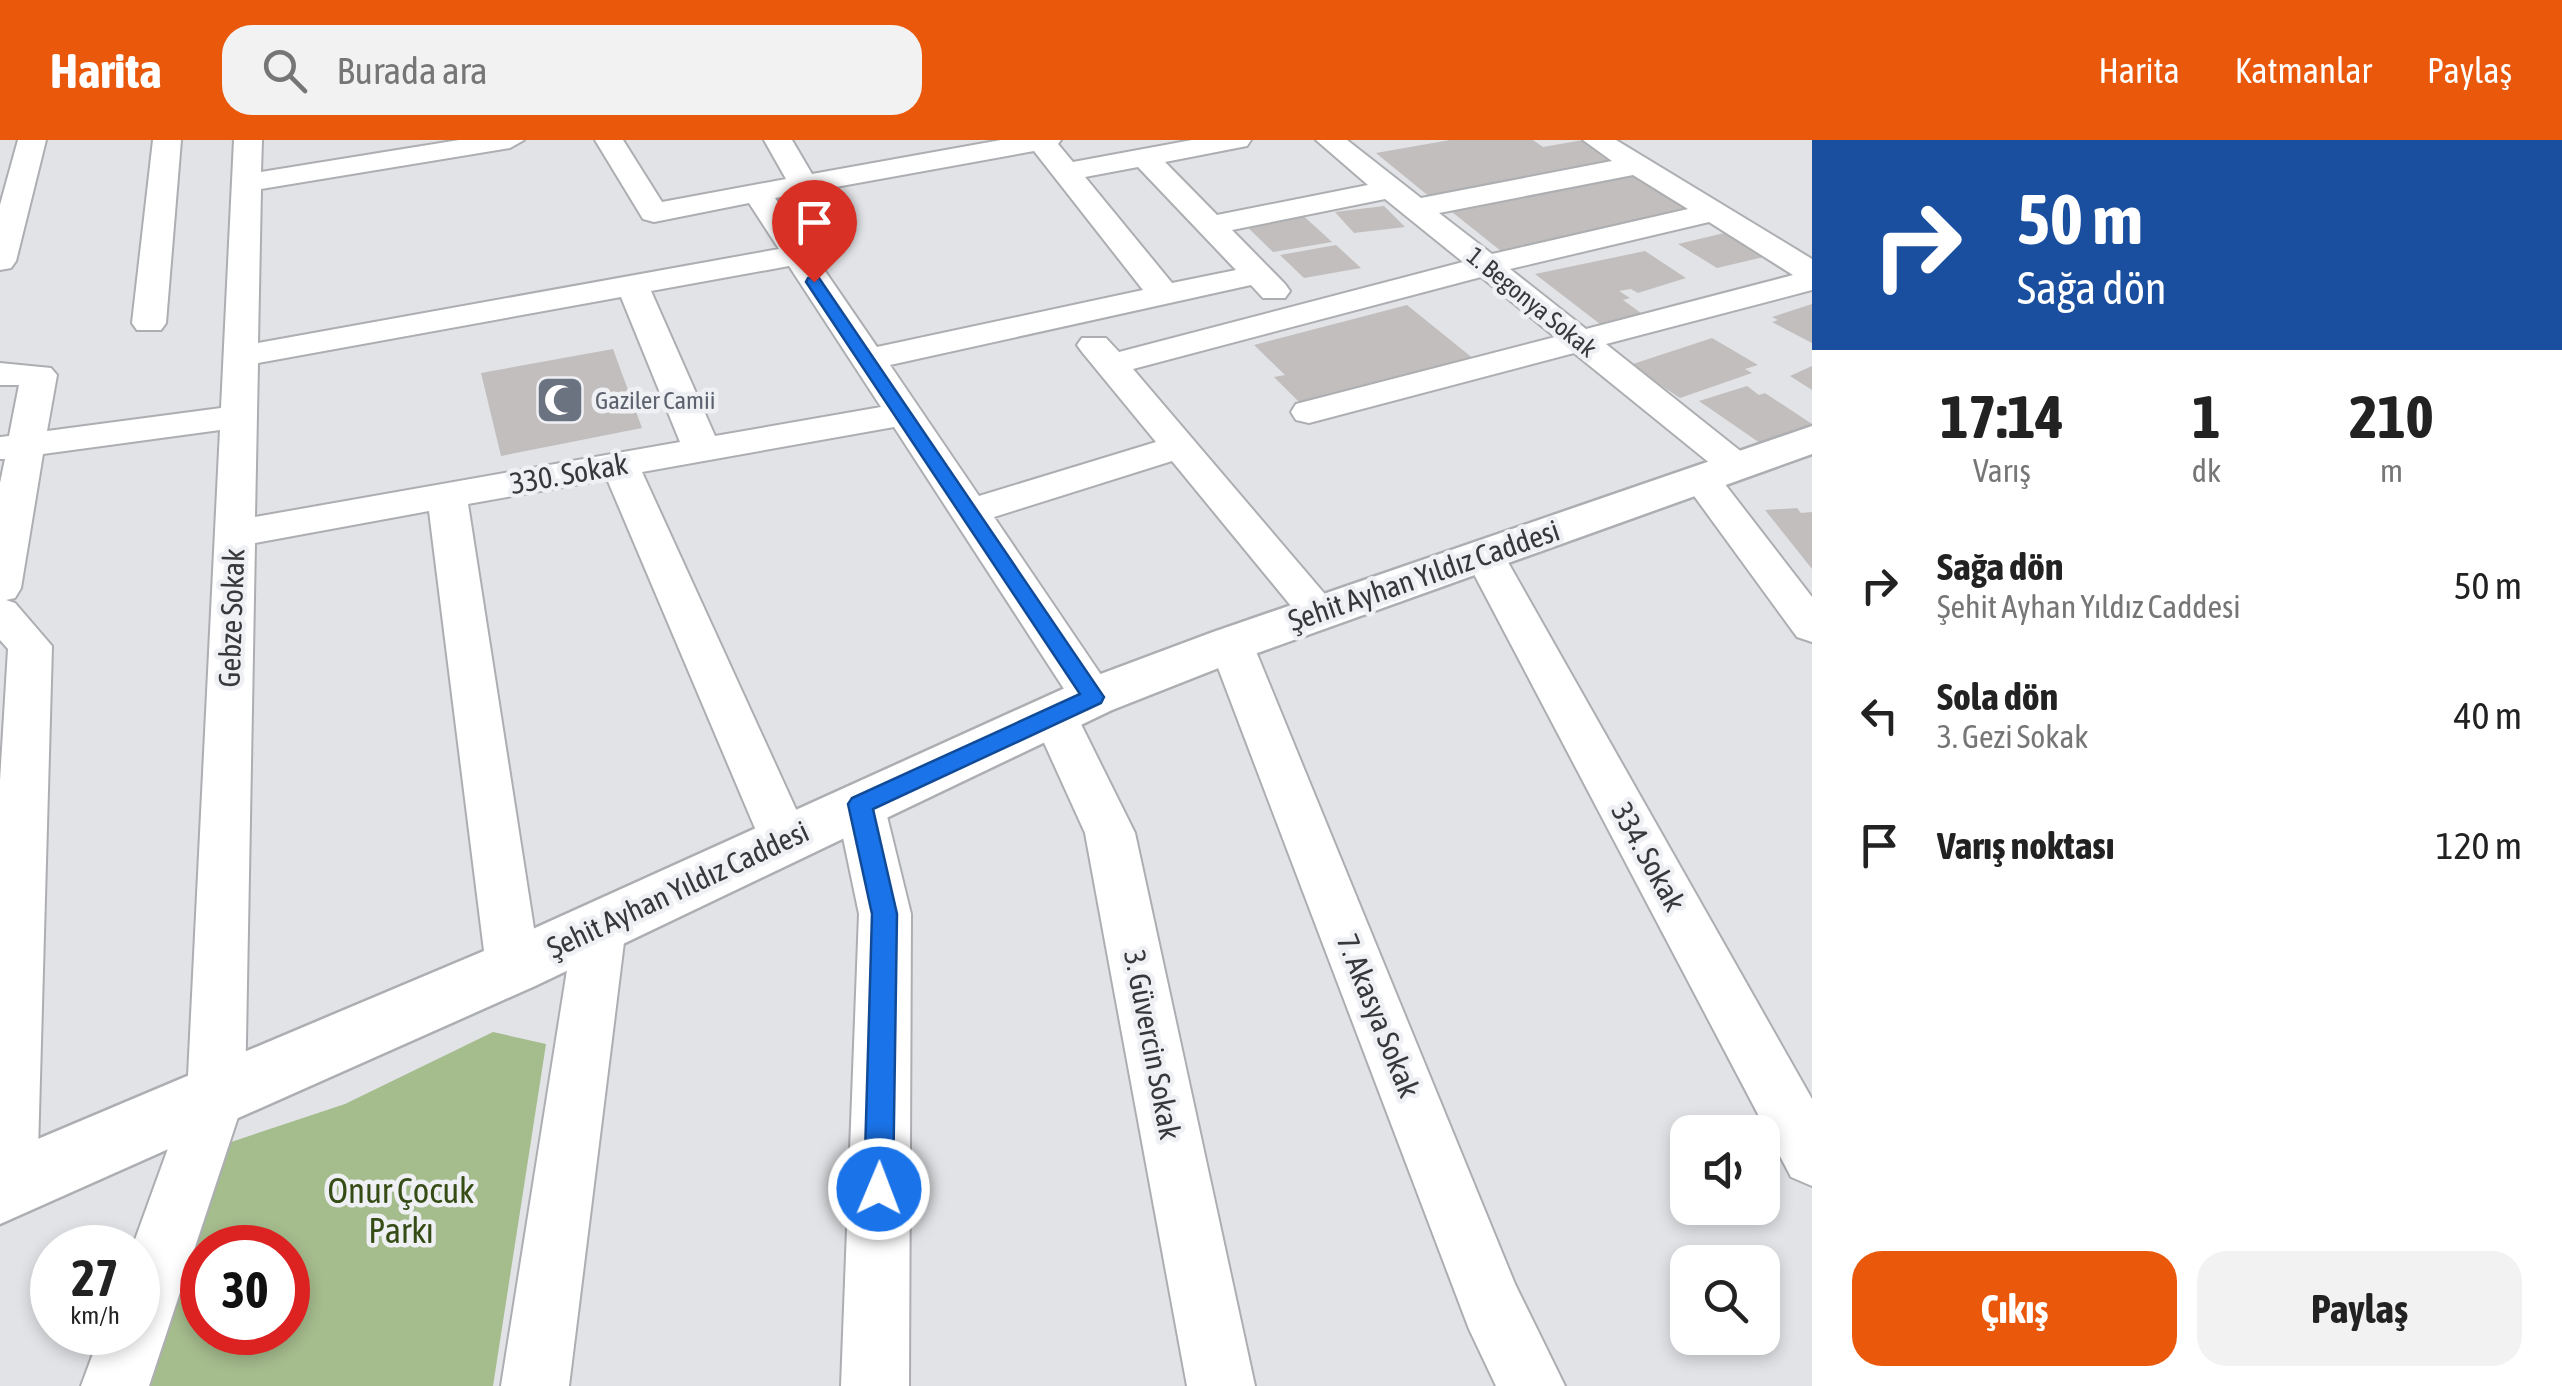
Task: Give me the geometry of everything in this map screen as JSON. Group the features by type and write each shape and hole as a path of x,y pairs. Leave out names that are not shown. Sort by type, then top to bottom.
{"main road":[{"name":"Şehit Ayhan Yıldız Caddesi","path":"3,1189 512,968 1074,706 1231,644 1812,439"}],"street":[{"path":"0,261 32,140"},
{"path":"149,323 167,140"},
{"name":"Gebze Sokak","path":"160,1258 216,1096 248,140"},
{"path":"246,183 510,140"},
{"path":"608,140 654,213 1044,140 1164,295"},
{"path":"1066,172 1237,140"},
{"path":"1333,143 1382,140"},
{"path":"1597,140 1812,273"},
{"path":"790,142 803,184"},
{"name":"1. Begonya Sokak","path":"1333,143 1582,342 1718,472 1812,626"},
{"path":"1144,157 1299,316"},
{"path":"1418,208 1638,165"},
{"path":"1211,225 1391,190"},
{"name":"3. Güvercin Sokak","path":"757,193 968,512 1074,706 1110,834 1221,1386"},
{"path":"1110,365 1713,212"},
{"path":"241,356 796,255"},
{"path":"866,360 1259,274"},
{"path":"1309,412 1812,280"},
{"path":"632,285 702,450"},
{"path":"1069,316 1320,613"},
{"path":"0,374 39,375 14,446 0,588"},
{"name":"330. Sokak","path":"234,534 903,414"},
{"path":"14,446 238,417"},
{"path":"968,512 1179,446"},
{"path":"620,465 786,840"},
{"path":"447,496 512,968"},
{"name":"334. Sokak","path":"1485,557 1812,1157"},
{"path":"0,613 30,646 3,1189"},
{"name":"7. Akasya Sokak","path":"1231,644 1492,1306 1530,1386"},
{"path":"860,804 884,914 875,1386"},
{"path":"535,1386 600,926"},
{"path":"115,1386 126,1355"}],"green space":[{"name":"Onur Çocuk Parkı","path":"493,1032 546,1044 493,1386 136,1386 146,1355 160,1355 160,1312 180,1250 180,1355 310,1355 310,1225 188,1225 213,1148 345,1104"}],"building":[{"path":"1450,140 1533,140 1543,147 1583,140 1621,164 1431,198 1376,153"},
{"path":"1645,172 1713,212 1511,259 1452,212"},
{"path":"1384,206 1405,227 1354,233 1335,212"},
{"path":"1297,210 1332,242 1273,252 1240,220"},
{"path":"1741,229 1781,253 1717,268 1678,244"},
{"path":"1336,245 1361,268 1304,278 1280,255"},
{"path":"1645,251 1686,278 1638,293 1631,289 1619,291 1630,298 1623,300 1656,324 1613,334 1535,274"},
{"path":"1812,304 1812,343 1772,322 1778,320 1772,317"},
{"path":"1407,305 1485,368 1309,412 1274,377 1285,375 1254,345"},
{"path":"1712,338 1758,365 1745,369 1752,373 1680,398 1630,365"},
{"name":"Gaziler Camii","path":"613,349 642,428 501,456 481,373"},
{"path":"1812,366 1812,390 1790,376"},
{"path":"1747,386 1759,395 1765,393 1812,424 1812,439 1773,452 1699,401"},
{"path":"1797,508 1801,513 1812,512 1812,569 1765,510"}],"place":[{"name":"Gaziler Camii","path":"560,400"}],"route":[{"path":"814,282 1093,697 860,804 884,914 879,1189"}]}
